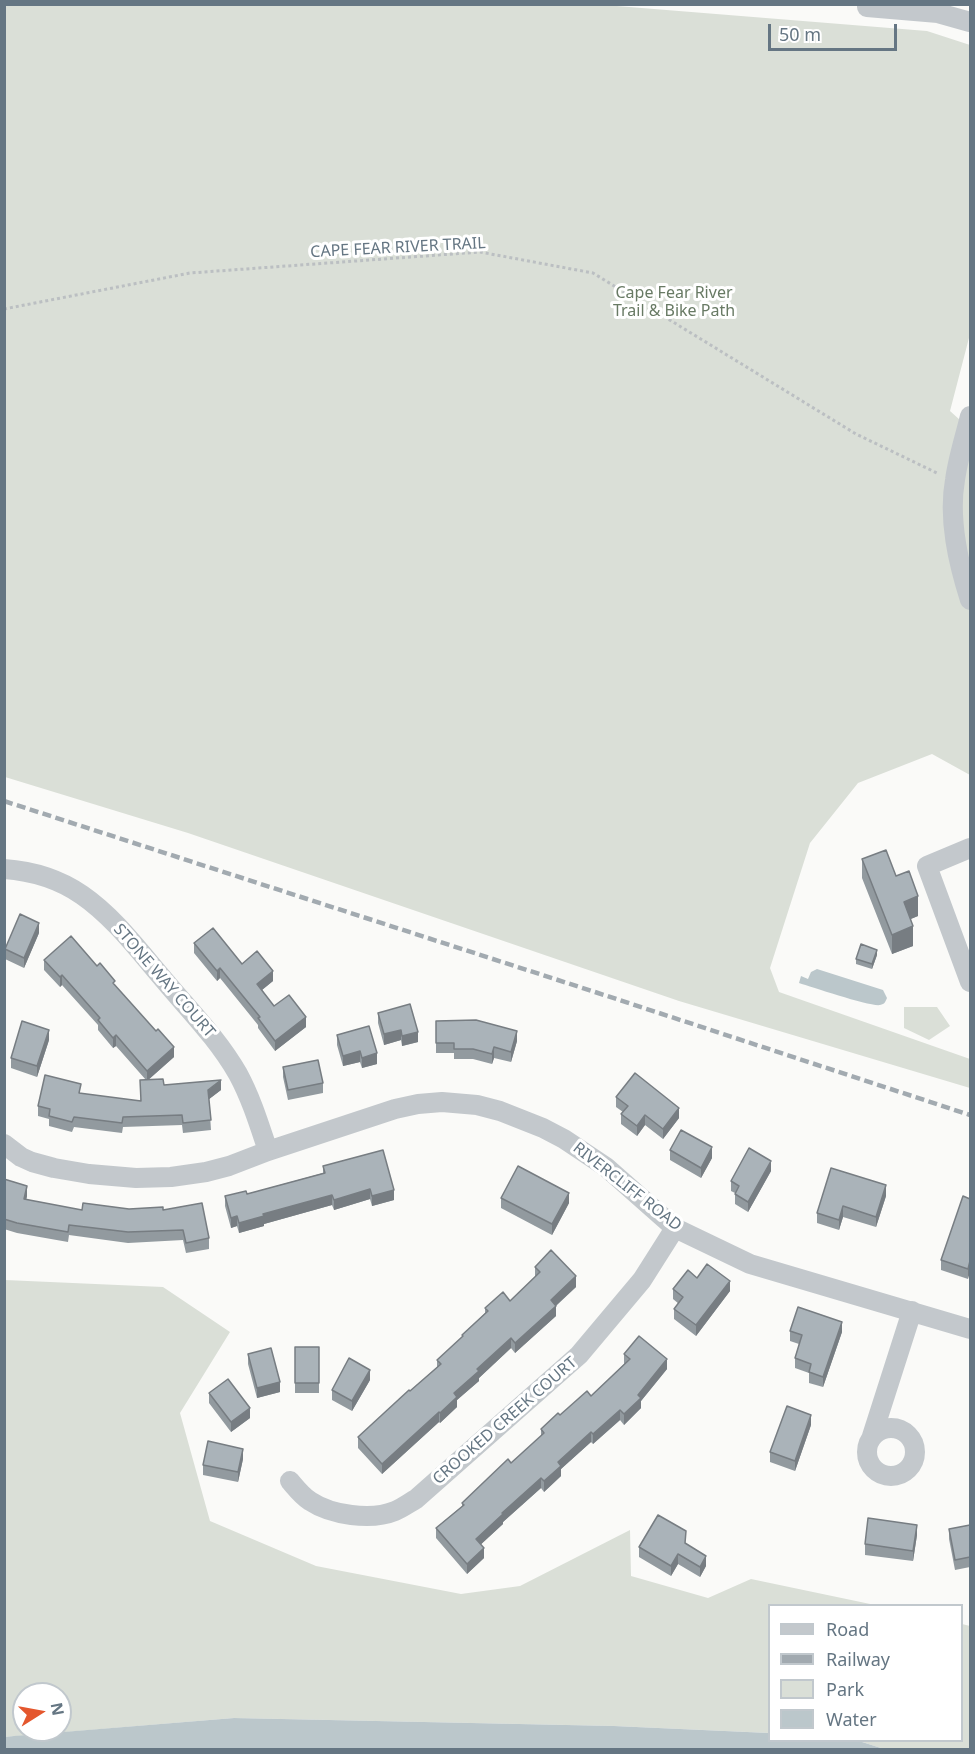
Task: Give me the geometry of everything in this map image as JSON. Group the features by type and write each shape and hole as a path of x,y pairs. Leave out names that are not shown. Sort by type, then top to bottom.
{"street":[{"path":"862,5 939,9 970,22"},
{"path":"970,416 954,481 953,505 960,563 970,600"},
{"path":"970,848 927,866 970,982"},
{"name":"STONE WAY COURT","path":"4,869 41,875 63,884 83,896 110,918 219,1044 248,1095 268,1150"},
{"name":"RIVERCLIFF ROAD","path":"4,1144 21,1157 54,1168 136,1178 171,1177 229,1166 268,1150 395,1109 442,1102 477,1105 500,1111 564,1139 606,1167 675,1228 750,1264 970,1329"},
{"name":"CROOKED CREEK COURT","path":"290,1481 309,1501 353,1516 394,1512 416,1499 579,1355 642,1280 675,1228"},
{"path":"872,1436 912,1311"}],"path":[{"name":"CAPE FEAR RIVER TRAIL","path":"4,309 190,273 480,252 593,273 856,434 954,481"}],"green space":[{"name":"Cape Fear River Trail & Bike Path","path":"592,4 927,31 970,45 970,334 950,411 970,429 970,775 932,754 858,783 810,843 770,968 779,992 970,1059 970,1088 679,1001 188,833 5,777 4,5"},
{"path":"904,1007 937,1007 950,1026 929,1040 904,1028"},
{"path":"5,1280 163,1287 230,1332 180,1413 210,1521 316,1566 461,1594 520,1586 630,1530 631,1576 708,1598 751,1579 870,1604 768,1604 768,1733 614,1726 234,1718 72,1731 72,1682 12,1682 12,1736 5,1737"},
{"path":"963,1624 970,1626 970,1749 884,1749 862,1742 963,1742"}],"water":[{"path":"817,969 883,990 887,998 885,1003 874,1005 799,983 801,976 808,979 811,972"},
{"path":"234,1718 614,1726 768,1733 768,1742 862,1742 884,1749 5,1749 5,1737 12,1736 12,1742 72,1742 72,1731"}],"building":[{"path":"886,850 896,876 909,871 918,896 904,902 913,926 892,935 862,859"},
{"path":"20,914 39,923 24,958 5,949"},
{"path":"213,928 242,964 257,951 273,971 257,984 274,1006 289,995 306,1017 275,1041 258,1018 260,1017 220,968 217,971 194,943"},
{"path":"71,936 97,966 100,963 115,981 113,983 156,1031 158,1029 174,1047 147,1071 116,1035 113,1038 98,1020 100,1018 62,975 60,977 44,960"},
{"path":"861,944 877,950 872,964 856,959"},
{"path":"410,1004 418,1032 402,1036 401,1030 384,1034 378,1013"},
{"path":"476,1020 517,1031 511,1052 494,1047 492,1054 473,1049 454,1049 454,1043 436,1043 436,1021"},
{"path":"22,1021 49,1030 37,1066 11,1058"},
{"path":"369,1026 377,1053 362,1058 360,1051 343,1056 337,1035"},
{"path":"318,1060 323,1083 288,1090 283,1067"},
{"path":"635,1073 679,1108 663,1129 645,1115 637,1126 621,1114 628,1106 616,1097"},
{"path":"45,1075 81,1084 79,1093 141,1101 140,1080 163,1079 164,1085 221,1080 208,1090 211,1120 183,1123 182,1115 123,1117 122,1123 74,1117 72,1122 49,1116 50,1109 38,1106"},
{"path":"681,1130 712,1147 701,1168 670,1150"},
{"path":"749,1148 771,1161 748,1202 735,1194 739,1186 731,1181"},
{"path":"383,1150 394,1190 372,1196 370,1189 334,1200 332,1195 239,1223 237,1216 231,1218 225,1196 246,1191 247,1194 325,1173 323,1166"},
{"path":"518,1166 569,1193 552,1224 501,1198"},
{"path":"831,1168 886,1185 876,1217 843,1206 839,1220 817,1213"},
{"path":"4,1179 27,1186 24,1199 82,1210 83,1203 129,1209 163,1207 163,1210 202,1203 209,1238 186,1243 183,1230 128,1232 69,1225 68,1232 17,1223 4,1219"},
{"path":"963,1196 970,1199 968,1269 941,1260"},
{"path":"551,1250 576,1276 551,1300 556,1306 515,1343 511,1338 454,1393 457,1397 382,1464 358,1437 441,1364 437,1360 488,1311 485,1308 503,1292 510,1301 540,1272 535,1267"},
{"path":"707,1264 730,1281 696,1325 674,1309 683,1297 673,1289 688,1270 697,1278"},
{"path":"798,1307 842,1322 823,1377 809,1372 811,1364 795,1358 802,1335 790,1331"},
{"path":"639,1336 667,1359 638,1395 641,1398 624,1414 620,1410 593,1434 591,1432 558,1462 561,1466 544,1481 541,1478 502,1513 476,1539 484,1548 467,1564 436,1528 464,1505 462,1503 508,1459 511,1463 544,1433 541,1429 558,1413 560,1415 587,1391 591,1396 630,1359 624,1354"},
{"path":"295,1347 319,1347 319,1383 295,1383"},
{"path":"271,1348 280,1382 257,1388 248,1354"},
{"path":"349,1358 370,1370 352,1401 332,1390"},
{"path":"228,1379 250,1408 231,1422 209,1393"},
{"path":"787,1406 811,1415 795,1461 770,1452"},
{"path":"208,1441 243,1449 238,1472 203,1465"},
{"path":"658,1515 686,1531 685,1543 706,1556 700,1567 678,1554 671,1566 639,1547"},
{"path":"868,1518 917,1525 913,1551 865,1544"},
{"path":"970,1525 970,1557 955,1560 949,1529"}],"railway":[{"path":"4,801 970,1115"}]}
